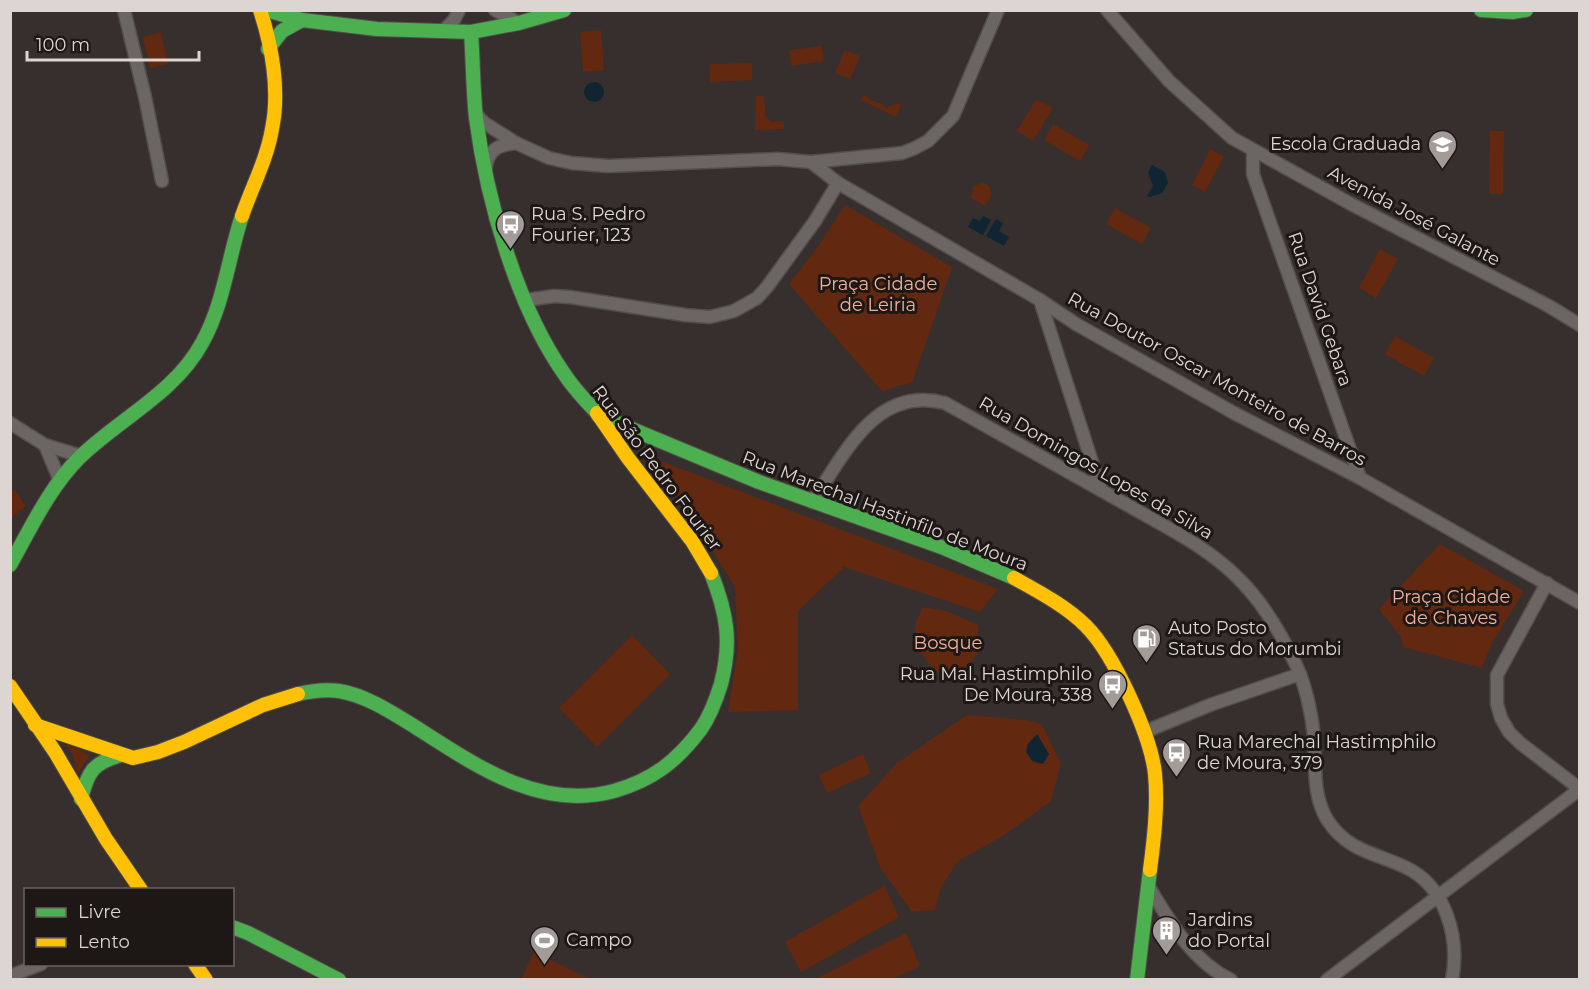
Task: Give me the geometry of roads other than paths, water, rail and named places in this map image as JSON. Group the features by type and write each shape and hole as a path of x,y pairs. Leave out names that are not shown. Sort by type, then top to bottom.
{"street":[{"path":"124,10 162,181"},
{"path":"10,565 60,481 81,456 176,377 193,357 208,330 240,220 274,121 274,101 265,24 260,10"},
{"path":"266,10 303,20 377,29 471,32 519,23 564,10"},
{"path":"443,31 454,20 459,10"},
{"path":"495,10 519,23"},
{"name":"Avenida José Galante","path":"1107,10 1169,81 1220,129 1253,150 1358,208 1547,305 1580,325"},
{"path":"1481,10 1512,12 1526,10"},
{"path":"476,114 516,144 549,158 588,165 778,159 811,162 902,153 928,141 953,116 998,11"},
{"path":"268,49 279,33 303,20"},
{"name":"Rua São Pedro Fourier","path":"35,725 133,758 171,748 298,693 316,690 337,691 365,700 494,774 539,793 556,797 598,795 651,776 676,758 707,722 722,686 727,661 727,617 713,574 669,508 630,461 598,415 568,381 547,345 526,300 507,254 485,174 476,114 471,32"},
{"path":"485,174 489,155 496,148 516,144"},
{"name":"Rua David Gebara","path":"1253,150 1253,174 1360,478"},
{"name":"Rua Doutor Oscar Monteiro de Barros","path":"811,162 838,183 1040,300 1076,324 1234,413 1360,478 1580,603"},
{"path":"526,300 554,296 710,317 734,311 757,298 767,287 815,221 838,183"},
{"path":"1040,300 1101,490"},
{"name":"Rua Domingos Lopes da Silva","path":"812,502 855,440 875,417 898,404 923,398 945,402 1200,546 1239,578 1272,618 1300,674 1312,723 1316,788 1329,822 1353,847 1408,868 1438,896 1448,915 1453,938 1455,955 1452,980"},
{"name":"Rua Marechal Hastinfilo de Moura","path":"598,415 652,439 812,502 1008,575 1049,598 1088,627 1121,682 1144,732 1155,770 1155,819 1137,980"},
{"path":"10,423 45,445 81,456"},
{"path":"630,461 637,447 643,441 652,439"},
{"path":"45,445 60,481"},
{"path":"1327,980 1580,789 1509,732 1497,704 1497,675 1546,583"},
{"path":"1144,732 1210,705 1300,674"},
{"path":"10,686 17,709 35,725 55,752 81,799 139,888"},
{"name":"Rua São Pedro Fourier","path":"81,799 88,772 101,761 121,755"},
{"path":"1149,887 1192,951 1209,966 1231,980"},
{"path":"234,928 339,980"},
{"path":"10,976 36,966"},
{"path":"196,966 206,980"}],"water":[{"path":"590,82 598,82 604,88 604,96 598,102 590,102 584,96 584,88"},
{"path":"1152,165 1165,172 1168,183 1162,193 1150,197 1147,196 1153,186 1148,172"},
{"path":"983,216 991,220 983,235 968,227 973,218 980,221"},
{"path":"996,219 1003,223 999,231 1009,237 1004,246 986,236"},
{"path":"1037,734 1049,754 1043,764 1032,761 1026,752 1028,744"}],"place":[{"name":"Escola Graduada","path":"1442,170"},
{"name":"Rua S. Pedro Fourier, 123","path":"510,250"},
{"name":"Auto Posto Status do Morumbi","path":"1147,664"},
{"name":"Rua Mal. Hastimphilo De Moura, 338","path":"1113,710"},
{"name":"Rua Marechal Hastimphilo de Moura, 379","path":"1176,778"},
{"name":"Jardins do Portal","path":"1167,956"},
{"name":"Campo","path":"545,966"}],"park label":[{"name":"Praça Cidade de Leiria","path":"878,294"},
{"name":"Praça Cidade de Chaves","path":"1451,607"},
{"name":"Bosque","path":"948,643"}]}
